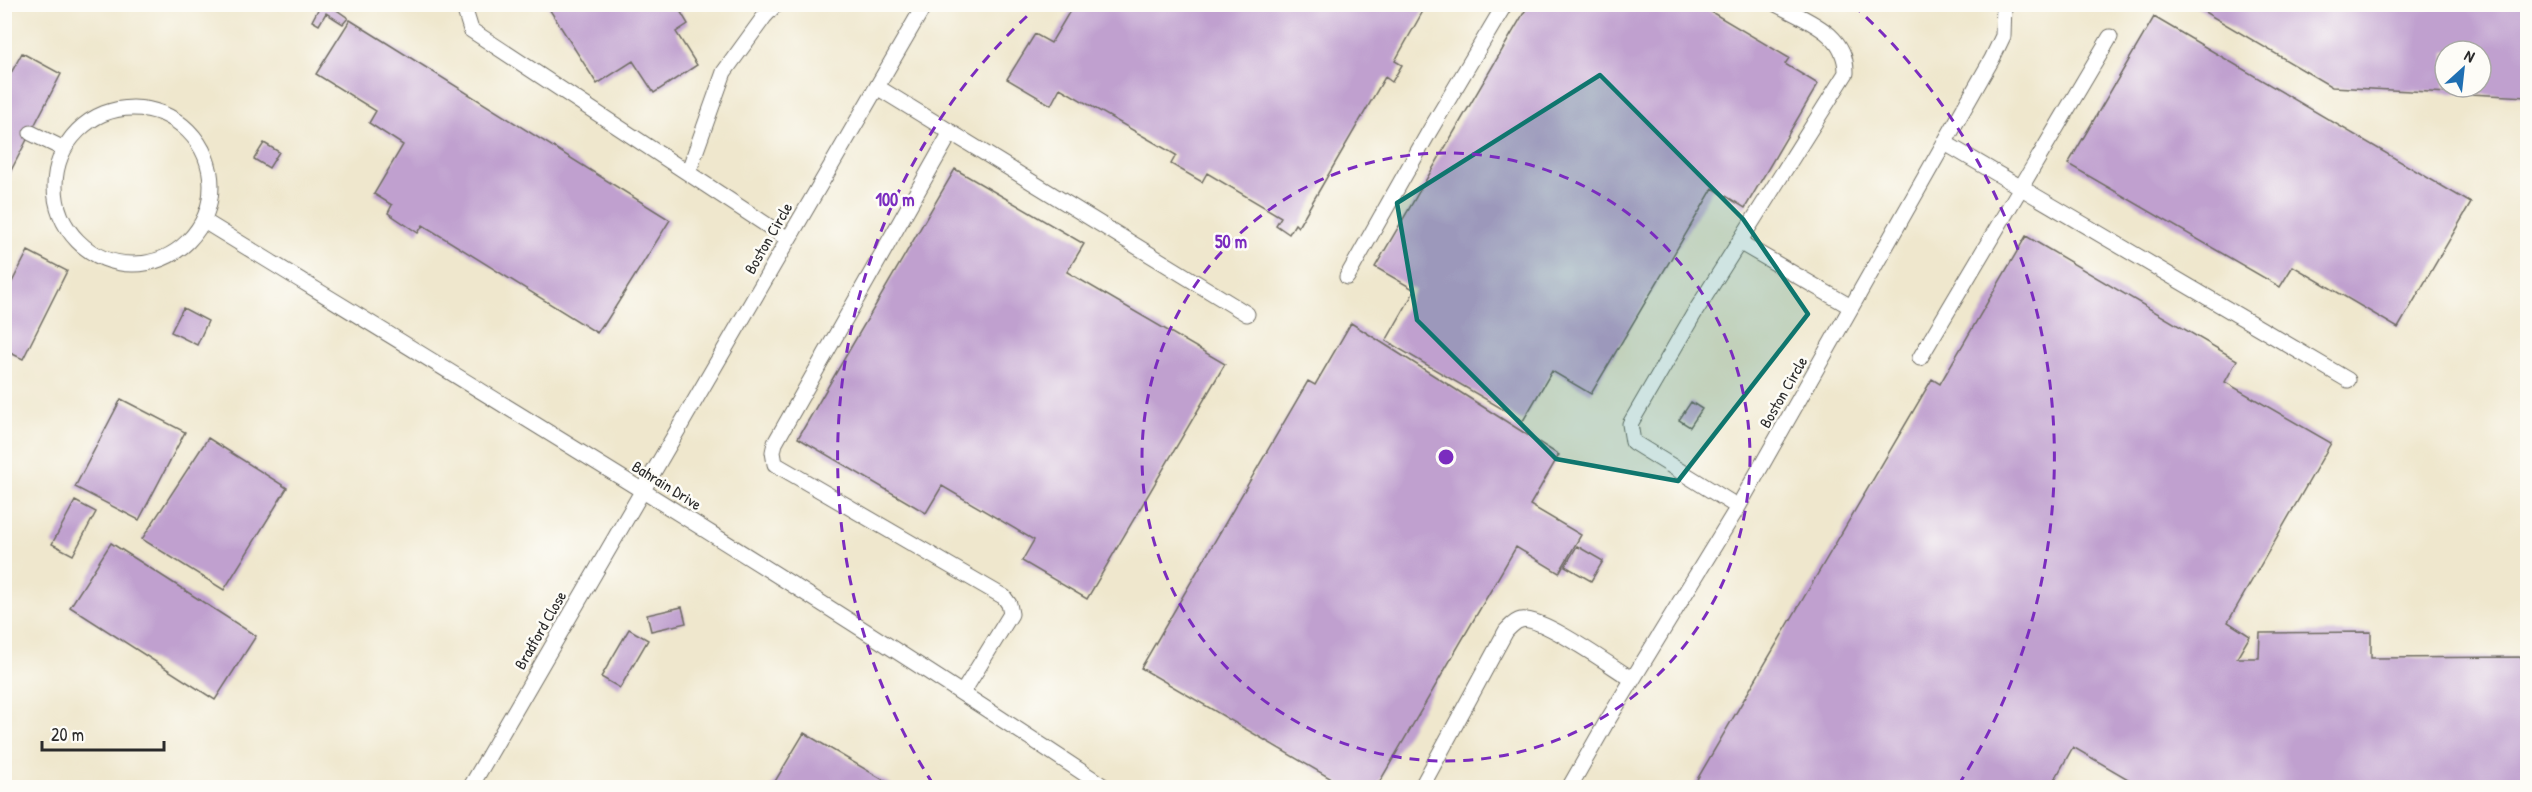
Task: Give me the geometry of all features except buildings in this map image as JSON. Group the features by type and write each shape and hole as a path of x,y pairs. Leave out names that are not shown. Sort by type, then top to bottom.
{"lane":[{"path":"463,4 471,30 788,239"},
{"path":"688,173 724,72 776,4"},
{"name":"Boston Circle","path":"642,490 925,4"},
{"path":"1347,277 1505,4"},
{"path":"1738,507 1633,442 1630,424 1739,242 1846,73 1844,54 1832,35 1776,4"},
{"name":"Boston Circle","path":"1569,788 1632,679 1738,507 1945,143 2003,36 2004,4"},
{"path":"1920,358 2110,37"},
{"path":"877,87 1247,314"},
{"path":"117,108 153,109 184,125 205,153 213,187 204,221 185,245 157,261 126,264 97,256 72,236 57,209 54,178 62,148 86,122 117,108"},
{"path":"951,132 775,443 773,452 775,464 1004,597 1009,604 1011,614 963,692"},
{"path":"31,133 62,148"},
{"path":"1945,143 2348,380"},
{"name":"Bahrain Drive","path":"204,221 642,490 963,692 1106,788"},
{"path":"1739,242 1851,307"},
{"name":"Bradford Close","path":"470,788 642,490"},
{"path":"1421,788 1506,631 1521,619 1547,626 1632,679"}],"highlighted area":[{"path":"1600,75 1743,219 1808,314 1678,481 1556,459 1417,320 1397,203"}]}
